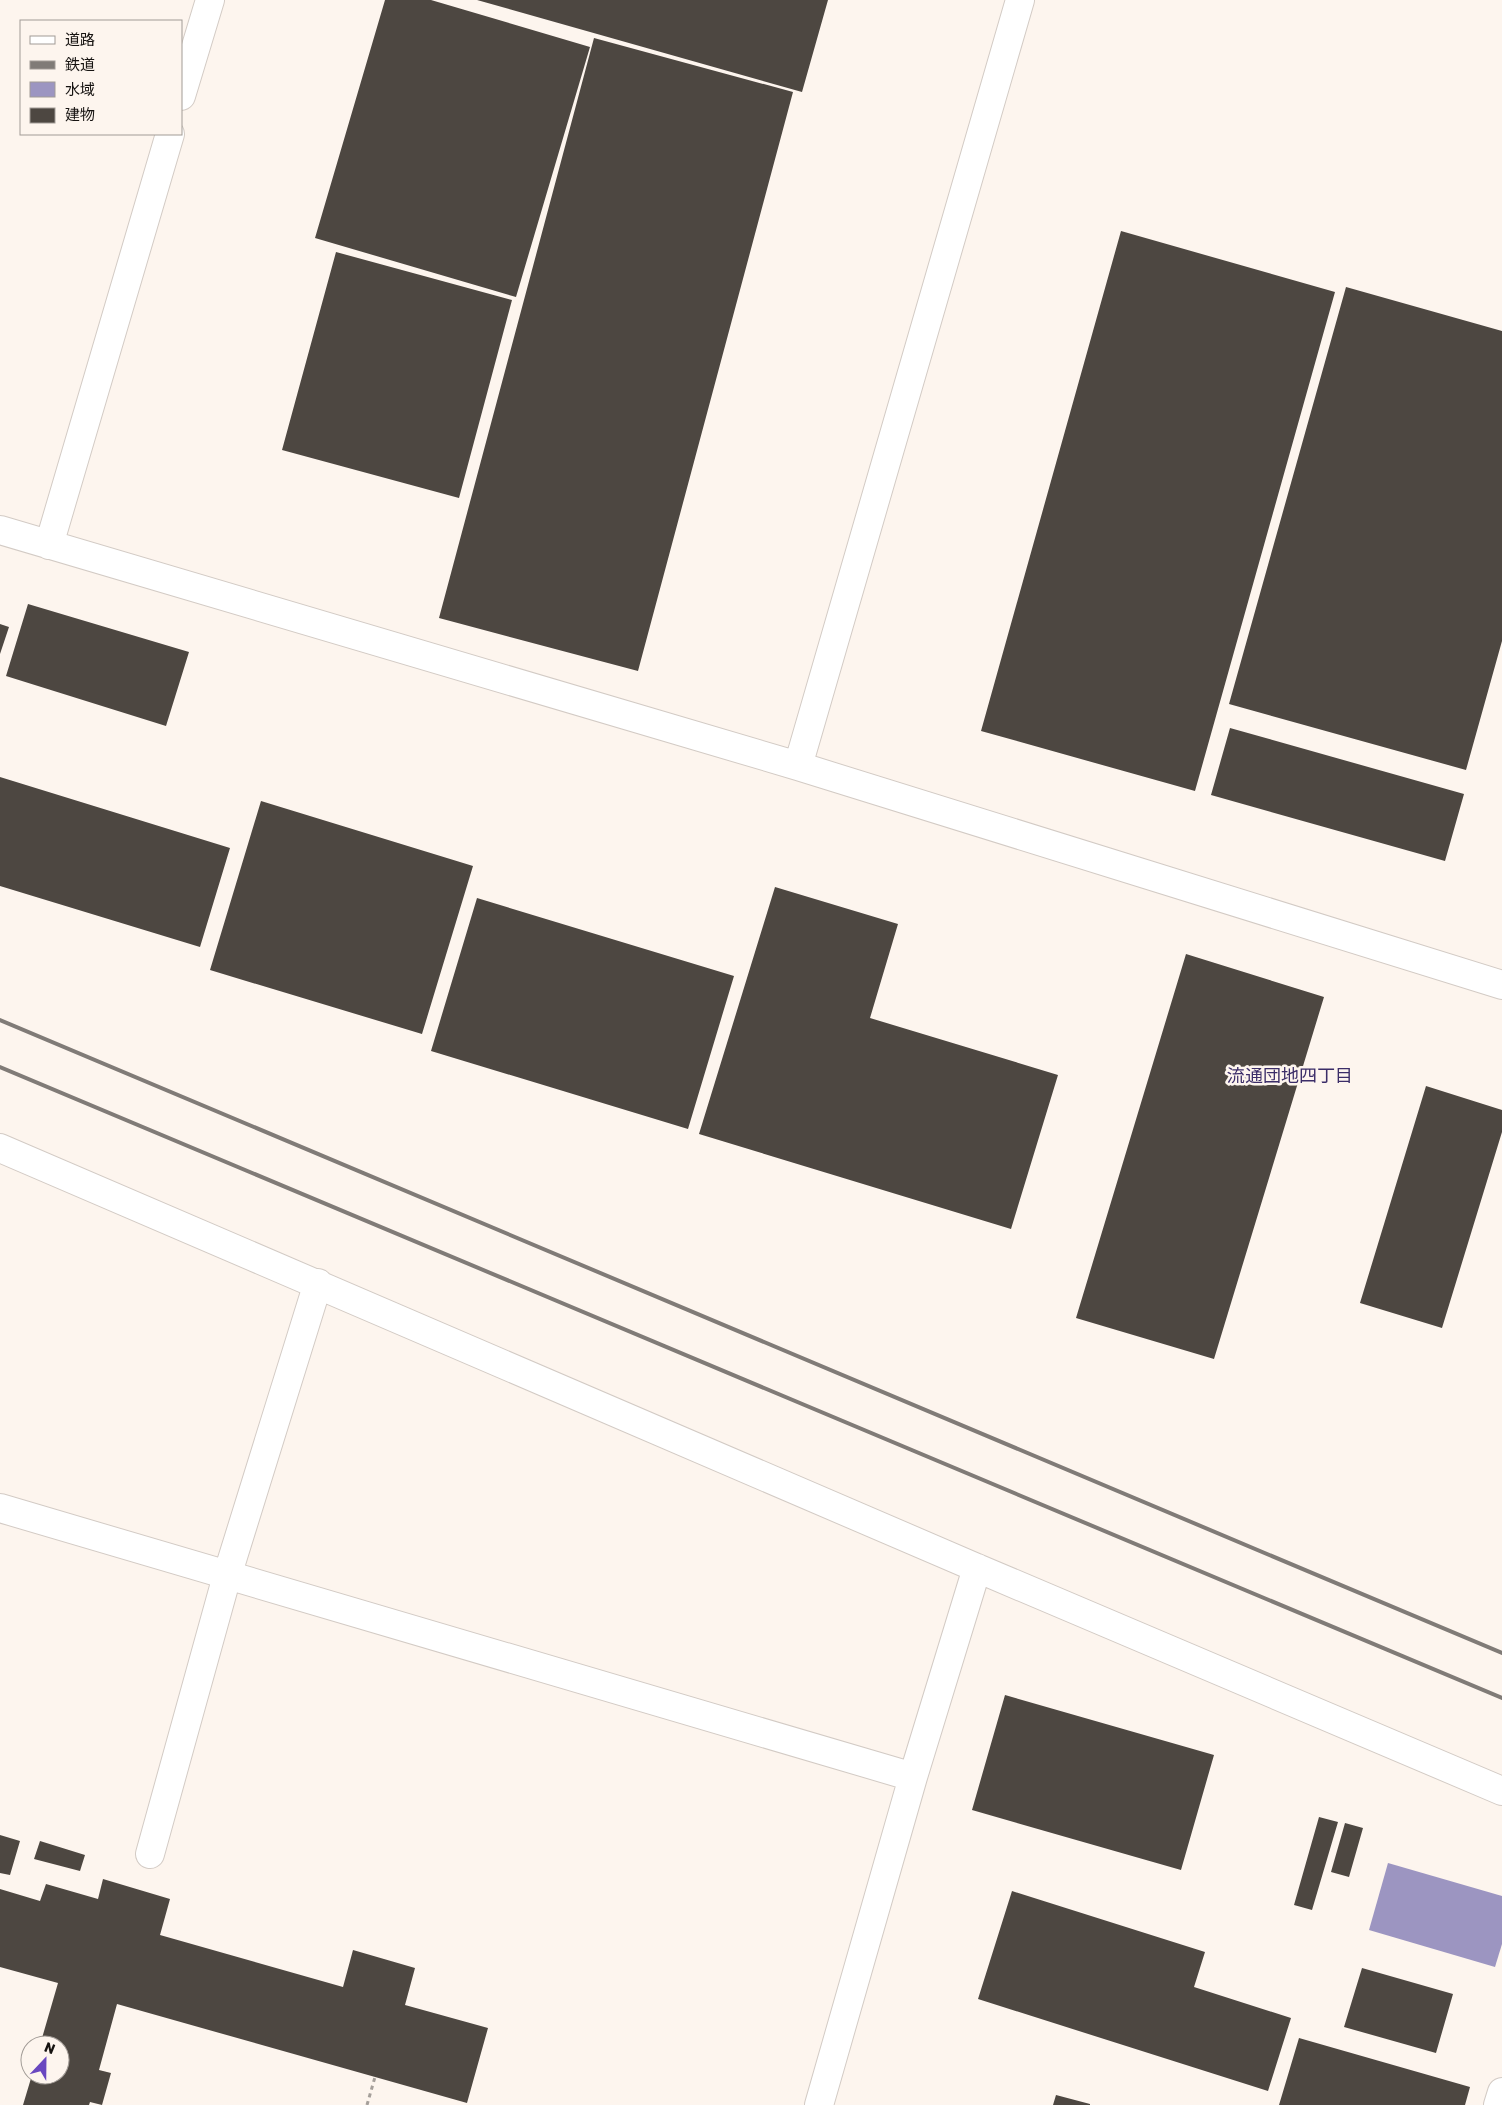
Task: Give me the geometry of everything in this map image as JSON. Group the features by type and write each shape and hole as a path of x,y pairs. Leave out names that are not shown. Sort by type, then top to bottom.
{"street":[{"path":"182,93 210,0"},
{"path":"798,766 1020,0"},
{"path":"49,545 170,135"},
{"path":"0,530 798,766 1502,985"},
{"path":"0,1148 318,1283 977,1568 1502,1791"},
{"path":"150,1854 227,1576 318,1283"},
{"path":"0,1508 913,1777"},
{"path":"819,2105 913,1777 977,1568"},
{"path":"1498,2105 1502,2092"}],"path":[{"path":"368,2105 375,2077"}],"water":[{"path":"1388,1863 1502,1896 1502,1944 1495,1967 1369,1930"}],"building":[{"path":"385,0 431,0 590,47 516,297 315,238"},
{"path":"477,0 828,0 802,92"},
{"path":"594,38 793,92 638,671 439,618"},
{"path":"1121,231 1335,292 1195,791 981,731"},
{"path":"336,252 512,300 459,498 282,450"},
{"path":"1346,287 1502,331 1502,641 1466,770 1229,704"},
{"path":"28,604 189,652 166,726 6,676"},
{"path":"0,624 9,627 0,654"},
{"path":"1230,728 1464,794 1445,861 1211,795"},
{"path":"0,777 230,848 200,947 0,886"},
{"path":"261,801 473,866 422,1034 210,970"},
{"path":"775,887 898,924 870,1018 1058,1075 1011,1229 699,1134"},
{"path":"477,898 734,976 688,1129 431,1051"},
{"path":"1186,954 1324,997 1214,1359 1076,1318"},
{"path":"1426,1086 1502,1110 1502,1132 1442,1328 1360,1303"},
{"path":"1005,1695 1214,1755 1181,1870 972,1810"},
{"path":"1319,1817 1338,1822 1312,1910 1294,1905"},
{"path":"1345,1823 1363,1828 1349,1877 1331,1872"},
{"path":"0,1835 20,1841 10,1875 0,1873"},
{"path":"40,1841 85,1855 80,1871 34,1859"},
{"path":"103,1879 170,1899 160,1935 343,1987 353,1950 415,1968 405,2005 488,2028 467,2103 117,2004 99,2070 111,2073 102,2105 90,2102 89,2105 23,2105 29,2085 70,2085 70,2035 43,2035 58,1983 0,1967 0,1889 40,1901 46,1884 98,1899"},
{"path":"1012,1891 1205,1952 1194,1987 1291,2018 1268,2091 978,1999"},
{"path":"1362,1968 1453,1994 1436,2053 1344,2027"},
{"path":"1299,2038 1470,2087 1465,2105 1279,2105"},
{"path":"1056,2095 1090,2104 1090,2105 1053,2105"}],"railway":[{"path":"0,1020 1502,1653"},
{"path":"0,1067 1502,1698"}],"district":[{"name":"流通団地四丁目","path":"1290,1076"}]}
